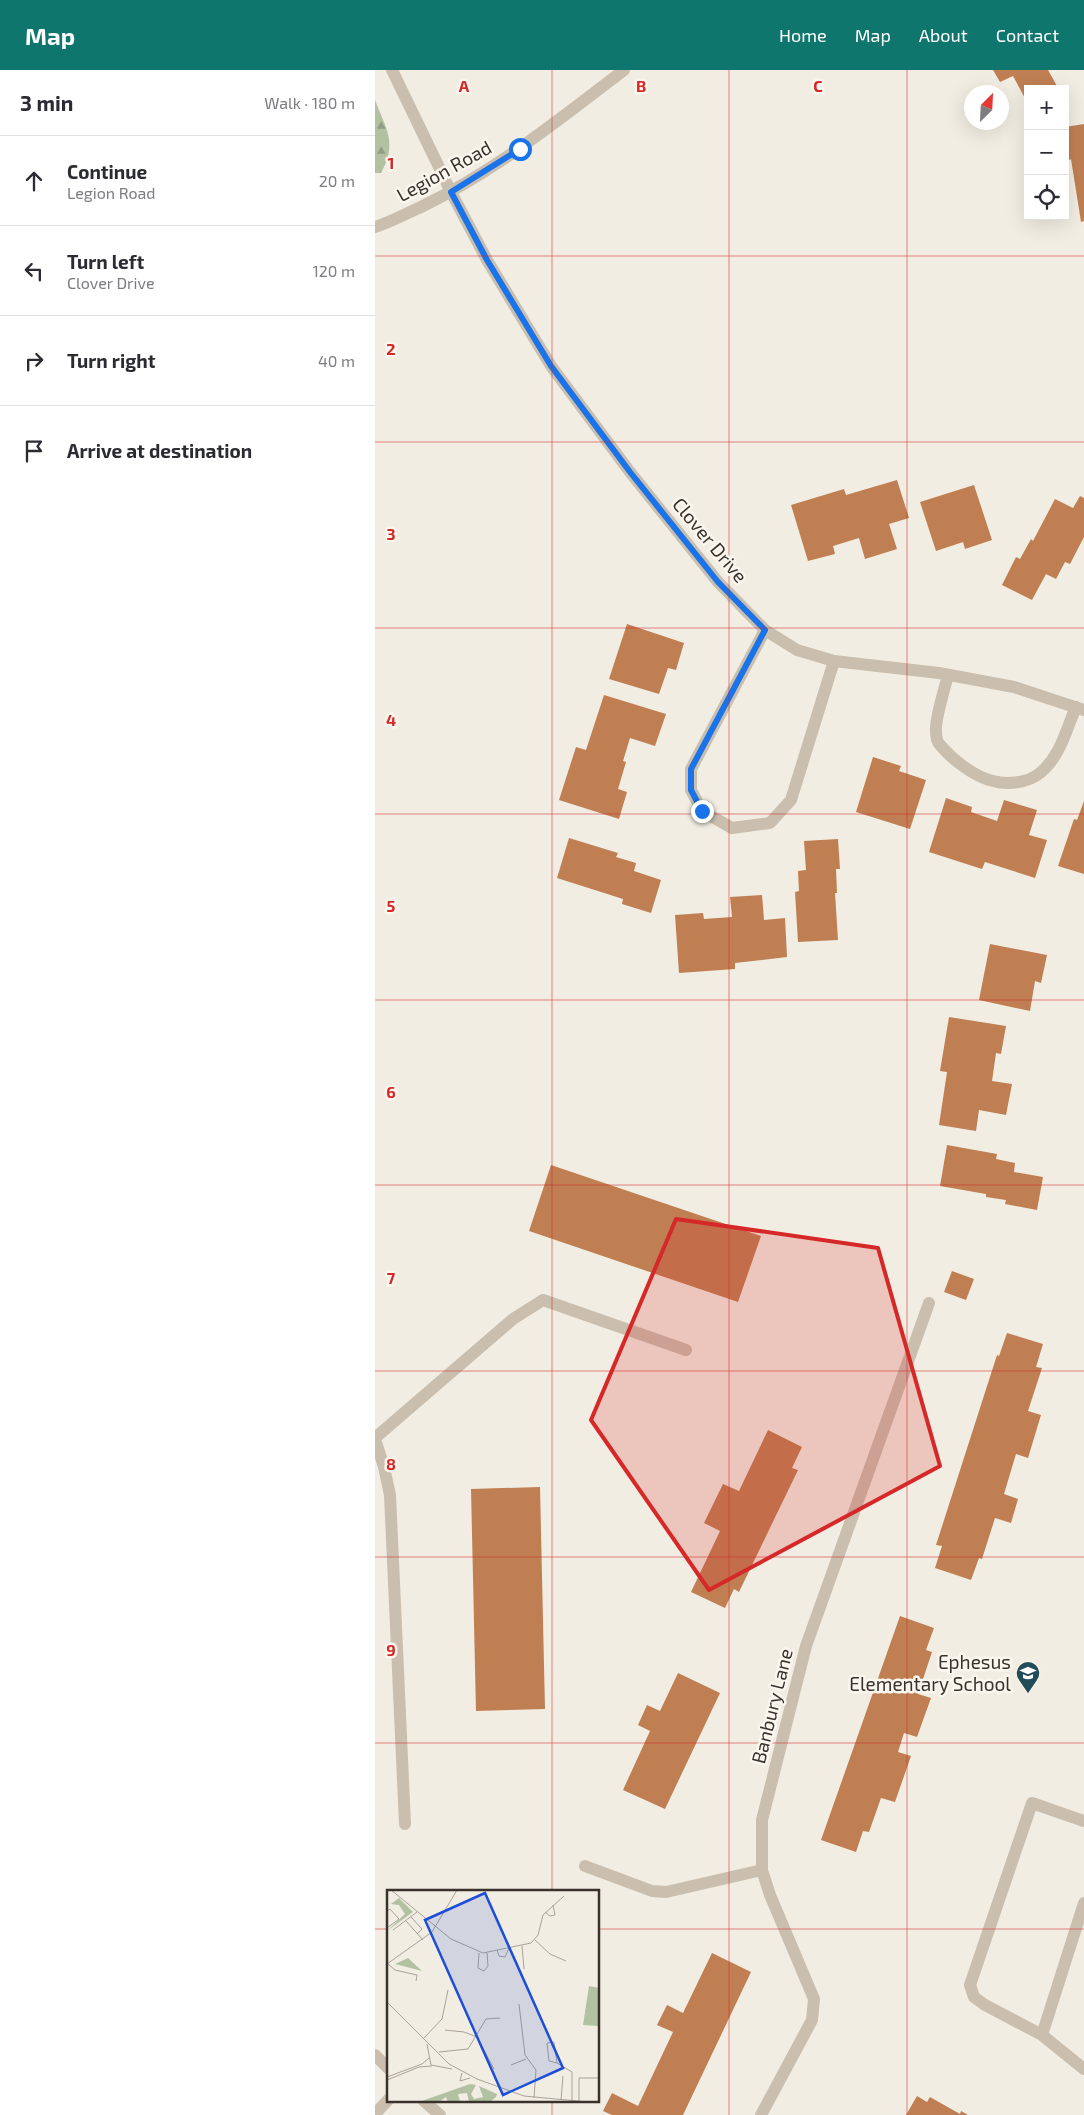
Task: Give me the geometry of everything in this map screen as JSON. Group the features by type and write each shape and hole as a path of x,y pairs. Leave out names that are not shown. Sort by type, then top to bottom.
{"street":[{"name":"Clover Drive","path":"393,70 451,192 487,260 551,366 630,472 718,582 765,630 797,650 834,661 948,675 1014,687 1080,708"},
{"name":"Legion Road","path":"375,227 451,192 520,149 624,70"},
{"path":"765,630 691,769 691,790 702,811 732,828 770,823 791,800 834,661"},
{"path":"948,675 935,729 938,743 965,767 977,775 993,781 1018,783 1039,775 1051,763 1080,708"},
{"path":"405,1824 390,1495 375,1439 513,1319 543,1300 686,1350"},
{"name":"Banbury Lane","path":"761,2115 812,2020 814,1999 770,1895 762,1870 762,1820 806,1646 929,1303"},
{"path":"1084,1820 1032,1802 970,1985 974,1997 985,2005 1042,2035 1084,2069"},
{"path":"585,1866 652,1891 666,1892 762,1870"},
{"path":"1042,2035 1084,1903"},
{"path":"375,2055 387,2067"},
{"path":"375,2114 387,2101"},
{"path":"425,2102 440,2115"}],"highlighted area":[{"path":"676,1219 878,1248 940,1466 709,1590 591,1420"}],"green space":[{"path":"375,100 386,128 389,144 389,153 381,173 375,173"}],"building":[{"path":"993,70 1048,70 1056,85 1024,85 1024,97 1013,76 1000,82"},
{"path":"1084,124 1084,221 1081,222 1071,159 1069,160 1069,126"},
{"path":"897,480 909,518 889,524 897,549 865,559 859,538 833,546 835,554 808,561 791,505 844,489 846,495"},
{"path":"974,485 992,540 965,549 963,542 936,551 920,502"},
{"path":"1080,496 1084,498 1084,537 1070,564 1065,562 1056,579 1046,574 1032,600 1002,585 1016,557 1020,559 1031,539 1033,541 1055,499 1073,508"},
{"path":"627,624 684,643 676,670 668,668 659,694 609,679"},
{"path":"604,695 666,714 655,746 630,738 623,761 626,762 618,789 627,792 619,819 559,800 576,747 586,750"},
{"path":"873,757 901,766 899,771 926,780 910,829 856,812"},
{"path":"946,798 972,807 971,812 997,821 1004,800 1037,810 1029,835 1047,840 1035,878 985,862 982,869 929,852"},
{"path":"1084,801 1084,874 1058,866 1074,819 1077,820"},
{"path":"569,838 618,853 616,857 636,863 634,871 661,880 651,913 622,904 623,899 557,878"},
{"path":"838,839 840,869 836,869 837,893 835,893 838,940 798,942 795,892 799,891 798,871 806,870 804,841"},
{"path":"762,895 764,920 785,918 787,957 735,963 735,969 679,973 675,915 703,913 704,919 732,917 730,897"},
{"path":"990,944 1047,955 1041,983 1035,981 1030,1011 979,1000"},
{"path":"949,1017 1006,1026 1001,1054 996,1053 992,1081 1012,1084 1006,1115 979,1110 976,1131 939,1125 947,1072 940,1071"},
{"path":"947,1145 997,1154 996,1159 1015,1163 1014,1172 1043,1177 1037,1210 1005,1204 1006,1200 986,1197 986,1194 940,1186"},
{"path":"551,1165 761,1236 738,1302 529,1231"},
{"path":"952,1271 974,1279 966,1300 944,1292"},
{"path":"1007,1333 1043,1344 1036,1367 1042,1368 1028,1411 1041,1415 1028,1458 1016,1454 1004,1494 1018,1499 1011,1523 995,1518 982,1559 979,1558 971,1580 935,1568 942,1546 936,1545 997,1355 999,1356"},
{"path":"768,1430 802,1447 792,1468 798,1470 739,1592 734,1589 725,1608 691,1592 720,1531 704,1523 723,1484 739,1491"},
{"path":"540,1487 545,1709 476,1711 471,1489"},
{"path":"900,1616 934,1628 926,1650 932,1652 918,1694 931,1698 917,1737 904,1733 898,1752 911,1756 895,1802 881,1798 869,1832 863,1831 856,1852 821,1840"},
{"path":"678,1673 720,1693 665,1809 623,1790 650,1731 638,1725 647,1705 660,1711"},
{"path":"712,1953 751,1972 683,2115 612,2115 603,2111 612,2093 638,2106 673,2032 657,2025 667,2005 683,2013"},
{"path":"917,2096 927,2102 930,2097 960,2114 961,2111 968,2115 906,2115"}],"place":[{"name":"Ephesus Elementary School","path":"1028,1694"}],"route":[{"path":"520,149 451,192 487,260 551,366 630,472 718,582 765,630 691,769 691,790 702,811"}]}
